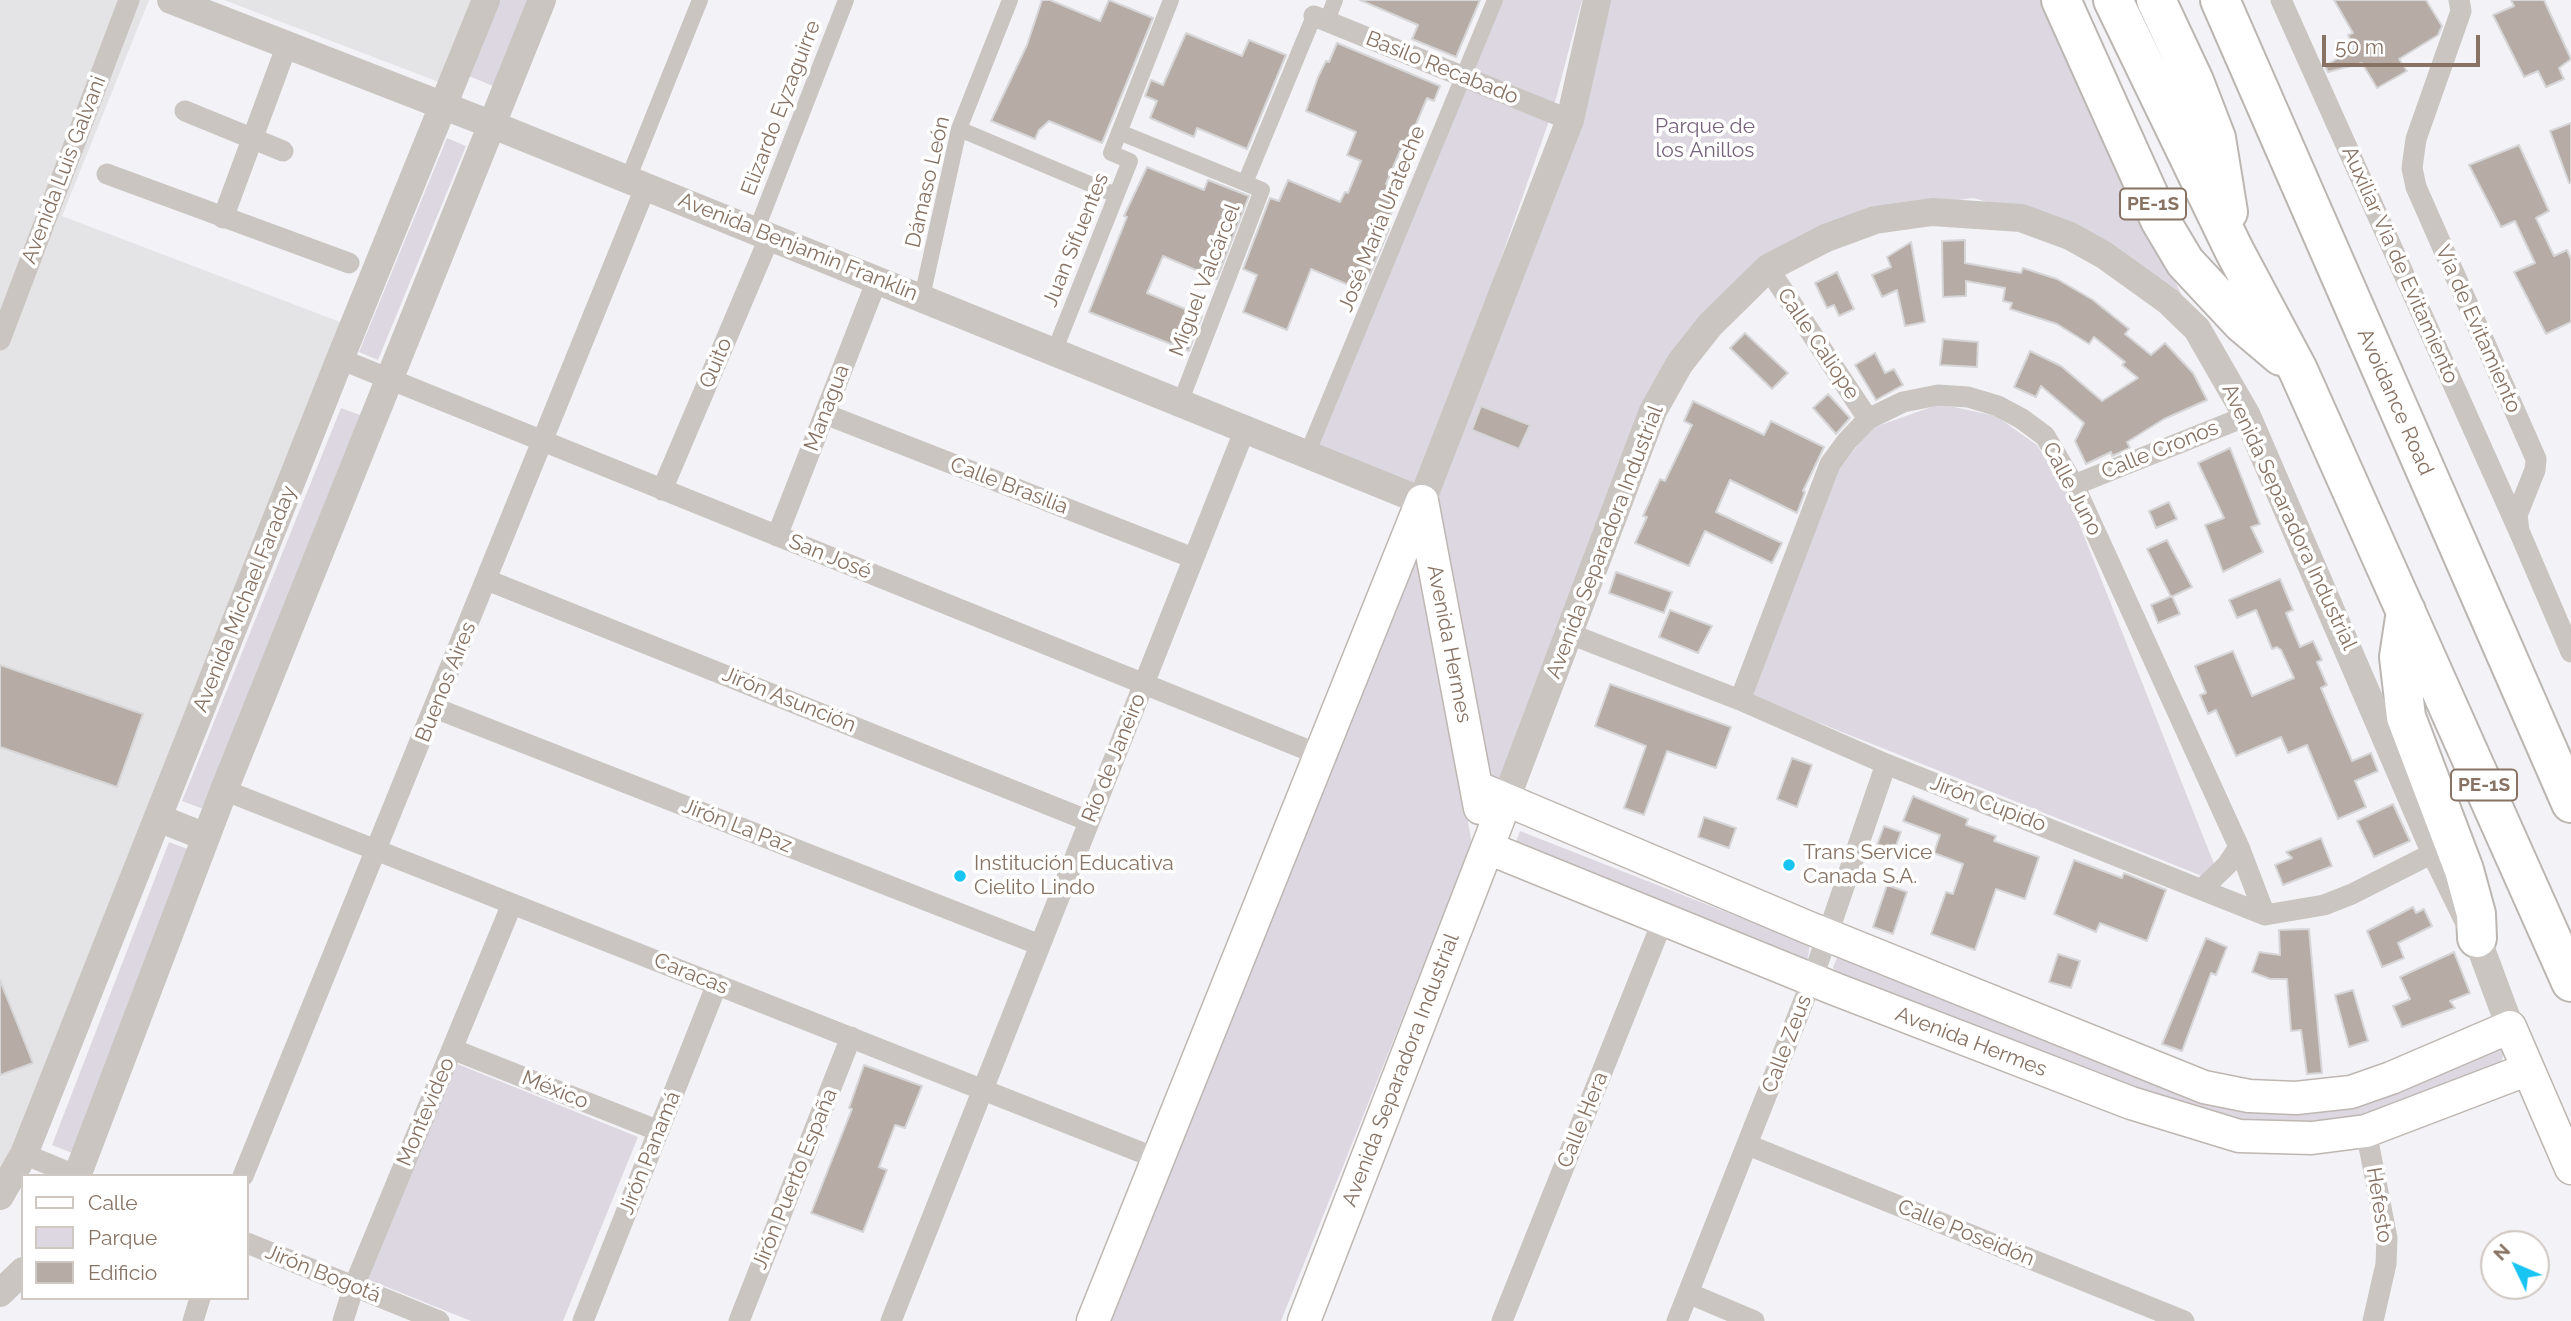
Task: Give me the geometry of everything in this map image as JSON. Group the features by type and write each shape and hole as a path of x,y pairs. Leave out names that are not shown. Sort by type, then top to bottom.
{"highway":[{"name":"PE-1S","path":"2061,0 2160,220 2185,262 2242,323 2298,370"},
{"name":"PE-1S","path":"2156,0 2194,81 2216,138 2234,250"},
{"name":"Avoidance Road","path":"2220,0 2571,803"},
{"name":"PE-1S","path":"2123,3 2167,117 2298,370 2571,982"},
{"path":"2406,611 2399,657 2406,718 2464,870 2476,914 2477,938"}],"main road":[{"path":"1093,1321 1422,500"},
{"name":"Avenida Hermes","path":"1422,500 1488,848 1812,980 2186,1122 2239,1136 2312,1138 2366,1131 2526,1070"},
{"name":"Avenida Hermes","path":"1476,787 1505,802 1825,934 2204,1087 2249,1096 2295,1098 2351,1092 2510,1027"},
{"name":"Avenida Separadora Industrial","path":"1304,1321 1505,802"},
{"name":"Avenida Separadora Industrial","path":"2510,1027 2526,1070 2571,1168"}],"street":[{"name":"Avenida Luis Galvani","path":"0,340 129,0"},
{"name":"Avenida Benjamin Franklin","path":"171,0 493,125 1422,500"},
{"name":"Avenida Michael Faraday","path":"0,1196 24,1154 340,359 486,0"},
{"path":"78,1174 224,790 542,0"},
{"path":"637,183 700,0"},
{"name":"Elizardo Eyzaguirre","path":"763,234 846,0"},
{"name":"Dámaso León","path":"922,297 959,129 1010,0"},
{"name":"Juan Sifuentes","path":"1054,352 1130,161 1111,153 1171,0"},
{"name":"Miguel Valcárcel","path":"1245,183 1321,18 1335,0"},
{"name":"José María Urateche","path":"1307,454 1495,0"},
{"path":"1422,500 1570,120 1597,0"},
{"name":"Auxiliar Via de Evitamiento","path":"2281,0 2519,531"},
{"name":"Vía de Evitamiento","path":"2459,0 2461,11 2416,139 2412,168 2416,187 2536,459 2535,470 2517,515 2519,531"},
{"name":"Basilo Recabado","path":"1321,18 1570,120"},
{"path":"223,218 287,45"},
{"path":"185,111 283,151"},
{"path":"959,129 1116,195"},
{"name":"Miguel Valcárcel","path":"1119,132 1262,190 1180,402"},
{"path":"107,174 349,263"},
{"name":"Buenos Aires","path":"244,1174 543,442 637,183"},
{"name":"Avenida Separadora Industrial","path":"1505,802 1653,411 1680,363 1710,325 1769,268 1826,238 1875,220 1932,212 2021,218 2070,236 2093,248 2137,276 2197,329 2247,416 2435,852 2477,938 2510,1027"},
{"name":"Quito","path":"662,490 763,234"},
{"name":"Calle Caliope","path":"1769,268 1868,419"},
{"name":"Managua","path":"777,536 877,280"},
{"name":"San José","path":"340,359 1320,755"},
{"name":"Calle Juno","path":"1740,700 1830,464 1868,419 1903,402 1938,395 1978,400 2022,419 2045,436 2074,485 2239,847 2265,915"},
{"name":"Calle Brasilia","path":"825,414 1193,558"},
{"name":"Calle Cronos","path":"2074,485 2247,416"},
{"name":"Río de Janeiro","path":"891,1321 1245,429"},
{"path":"2519,531 2571,652"},
{"name":"Jirón Asunción","path":"487,580 1089,821"},
{"name":"Jirón Cupido","path":"1570,634 1740,700 1886,764 2265,915"},
{"name":"Jirón La Paz","path":"435,708 1040,945"},
{"name":"Calle Zeus","path":"1677,1321 1812,980 1825,934 1886,764"},
{"name":"Caracas","path":"224,790 1158,1158"},
{"path":"158,818 206,837"},
{"path":"2202,889 2221,872 2239,847"},
{"path":"2265,915 2324,905 2409,867 2435,852"},
{"name":"Montevideo","path":"343,1321 354,1286 512,904"},
{"name":"Calle Hera","path":"1502,1321 1663,920"},
{"name":"Jirón Panamá","path":"583,1321 717,984"},
{"name":"Jirón Puerto España","path":"738,1321 851,1037"},
{"name":"México","path":"452,1049 659,1131"},
{"name":"Hefesto","path":"2366,1131 2387,1238 2386,1264 2373,1321"},
{"name":"Calle Poseidón","path":"1748,1145 2184,1321"},
{"path":"24,1154 72,1174"},
{"name":"Jirón Bogotá","path":"248,1243 439,1321"},
{"path":"0,1293 21,1273"},
{"path":"1688,1293 1754,1321"},
{"path":"193,1321 199,1300"}],"shaded area":[{"path":"0,0 149,0 62,216 348,325 39,1099 0,1174"},
{"path":"224,0 478,0 444,84"}],"green space":[{"path":"500,0 528,0 493,86 469,76"},
{"path":"1498,0 1582,0 1553,110 1468,73"},
{"name":"Parque de los Anillos","path":"1595,0 2040,0 2194,321 2078,228 1973,198 1876,211 1704,320 1506,781 1482,772 1432,500"},
{"path":"1465,79 1551,115 1419,494 1313,451"},
{"path":"447,138 466,146 378,360 359,352"},
{"path":"1940,404 1996,416 2037,445 2067,493 2222,884 1752,696 1838,469 1872,428"},
{"path":"341,408 363,416 206,810 182,801"},
{"path":"1416,534 1472,844 1281,1321 1104,1321"},
{"path":"1520,831 1810,945 1807,962 1515,845"},
{"path":"169,842 190,850 72,1153 52,1145"},
{"path":"1838,956 2264,1109 2317,1113 2498,1043 2504,1054 2498,1069 2369,1122 2304,1128 2195,1117 1837,974 1833,967"},
{"path":"455,1063 638,1137 563,1321 471,1321 367,1279"}],"building":[{"path":"1042,0 1050,0 1100,21 1109,0 1153,18 1102,143 1049,121 1039,130 1035,139 991,121 1027,45"},
{"path":"1360,0 1480,0 1456,57 1412,39 1418,25"},
{"path":"2334,0 2426,0 2442,26 2438,35 2399,59 2407,71 2377,88 2362,63 2328,72 2325,66 2355,48 2348,35 2353,33"},
{"path":"2511,0 2544,0 2571,59 2559,68 2564,79 2546,87 2538,71 2524,77 2493,15 2514,6"},
{"path":"1186,33 1242,56 1249,40 1286,55 1247,149 1197,128 1194,137 1150,118 1157,101 1145,96 1151,80 1163,85"},
{"path":"1337,43 1440,86 1434,101 1427,98 1404,153 1400,151 1386,184 1401,190 1385,228 1389,229 1363,291 1311,269 1287,330 1243,312 1257,275 1243,269 1270,198 1279,201 1288,180 1340,202 1345,192 1348,193 1361,161 1347,155 1356,132 1306,111 1318,77 1326,61 1329,62"},
{"path":"2571,123 2571,183 2569,183 2550,131"},
{"path":"2519,145 2549,211 2536,218 2554,256 2567,250 2571,259 2571,322 2546,334 2514,272 2535,263 2515,221 2501,227 2469,165"},
{"path":"1147,167 1204,190 1208,180 1249,196 1217,279 1163,256 1147,293 1202,316 1189,351 1089,312 1127,217 1124,216"},
{"path":"1965,240 1965,263 2021,273 2023,268 2057,279 2093,300 2129,329 2125,334 2151,355 2165,343 2193,373 2207,400 2164,419 2127,442 2130,448 2112,456 2111,452 2086,464 2075,441 2084,423 2041,386 2036,397 2014,387 2030,351 2061,366 2102,401 2138,378 2122,365 2125,362 2094,337 2089,344 2057,324 2010,309 2012,303 2003,301 2005,288 1966,281 1966,296 1943,297 1942,241"},
{"path":"1911,242 1925,322 1905,326 1897,290 1882,297 1872,275 1891,267 1887,257"},
{"path":"1837,272 1854,309 1839,316 1834,305 1827,308 1815,283"},
{"path":"1745,333 1788,373 1772,389 1730,348"},
{"path":"1943,339 1978,342 1977,367 1940,365"},
{"path":"1875,353 1885,373 1894,369 1903,385 1876,400 1855,365"},
{"path":"1828,394 1850,418 1836,434 1813,408"},
{"path":"1693,401 1764,435 1771,421 1824,447 1803,491 1805,492 1797,513 1730,480 1716,512 1782,543 1772,563 1705,531 1689,566 1635,543 1647,517 1643,516 1660,479 1665,481 1692,425 1684,421"},
{"path":"1481,406 1530,425 1519,449 1472,430"},
{"path":"2230,448 2260,524 2251,527 2263,552 2223,572 2205,525 2224,518 2198,463"},
{"path":"2169,502 2177,519 2156,528 2149,511"},
{"path":"2167,540 2192,587 2171,597 2147,549"},
{"path":"1616,572 1672,592 1664,613 1609,593"},
{"path":"2280,579 2293,610 2286,613 2300,647 2313,641 2322,660 2317,662 2327,685 2321,688 2352,761 2371,753 2378,771 2355,781 2366,807 2338,819 2307,745 2288,753 2281,737 2236,756 2216,710 2208,714 2200,695 2206,693 2195,666 2233,651 2252,696 2294,678 2281,650 2277,647 2272,649 2256,610 2237,618 2229,600"},
{"path":"2172,596 2180,614 2158,623 2151,605"},
{"path":"1670,610 1712,626 1698,653 1659,637"},
{"path":"0,665 143,714 117,787 0,747"},
{"path":"1610,684 1731,727 1716,768 1667,751 1644,815 1624,808 1646,746 1595,726"},
{"path":"1792,758 1812,765 1797,807 1777,799"},
{"path":"1913,796 1968,819 1966,825 1996,836 1994,841 2039,857 2025,899 1996,889 1975,950 1931,934 1946,892 1953,894 1963,864 1934,853 1940,835 1903,821"},
{"path":"2393,804 2410,841 2374,857 2357,821"},
{"path":"1704,817 1736,828 1729,848 1698,837"},
{"path":"1884,826 1901,832 1894,851 1877,845"},
{"path":"2321,838 2332,866 2283,885 2275,865 2292,858 2286,852"},
{"path":"2074,860 2122,878 2124,873 2166,890 2147,941 2100,923 2096,932 2054,914"},
{"path":"1887,885 1907,892 1893,934 1873,927"},
{"path":"2413,907 2416,913 2424,909 2432,926 2398,943 2404,958 2382,967 2367,931"},
{"path":"2309,929 2322,1073 2307,1074 2301,1030 2291,1031 2287,979 2270,979 2252,972 2259,952 2280,955 2279,930"},
{"path":"2206,938 2227,947 2216,975 2211,973 2182,1051 2162,1044"},
{"path":"2454,952 2470,993 2450,1001 2455,1008 2402,1027 2393,1006 2410,999 2400,977"},
{"path":"2058,954 2080,961 2071,988 2049,982"},
{"path":"0,980 33,1063 0,1075"},
{"path":"2353,990 2368,1041 2349,1047 2335,995"},
{"path":"864,1065 922,1086 905,1128 895,1125 879,1167 887,1170 863,1232 811,1213 852,1109 849,1108"}],"place":[{"name":"Trans Service Canada S.A.","path":"1789,865"},
{"name":"Institución Educativa Cielito Lindo","path":"960,876"}]}
